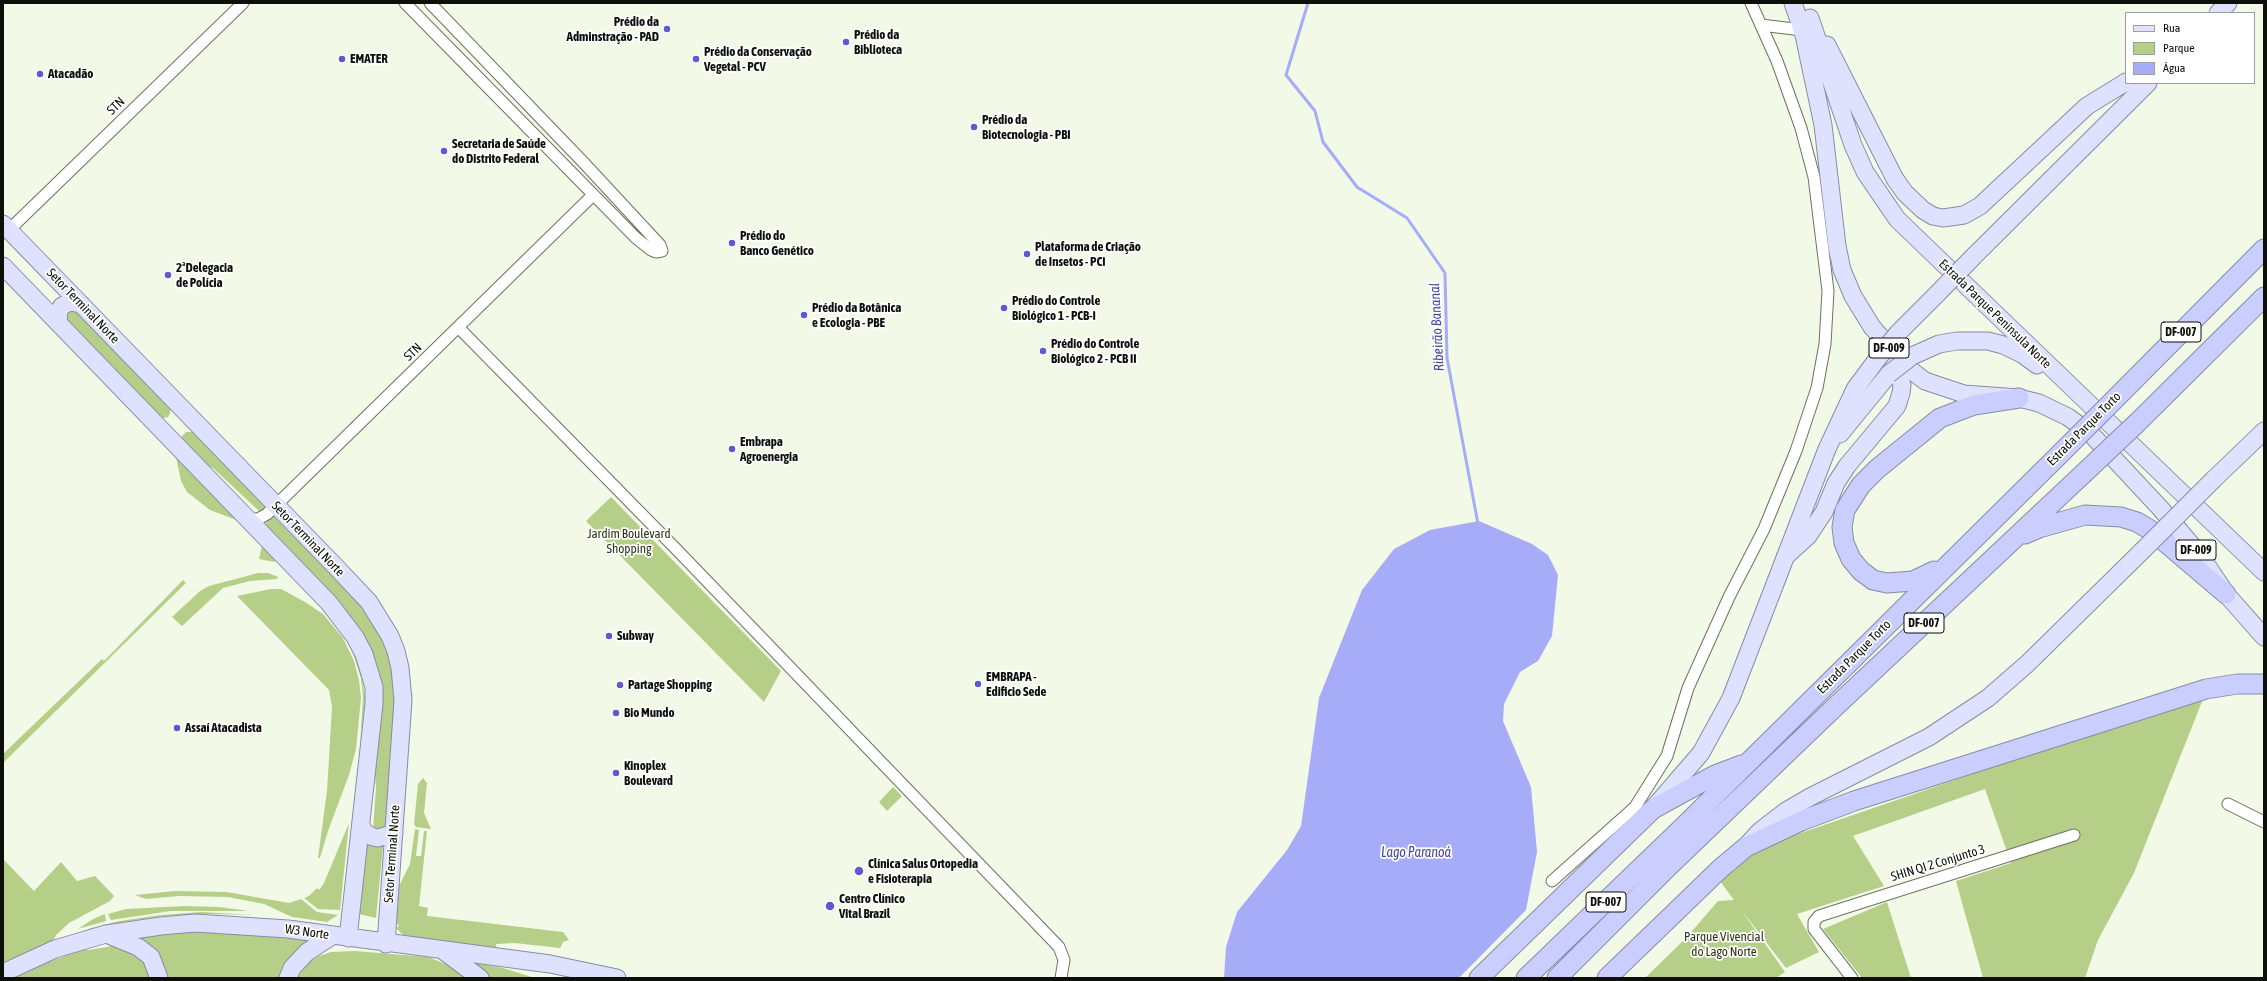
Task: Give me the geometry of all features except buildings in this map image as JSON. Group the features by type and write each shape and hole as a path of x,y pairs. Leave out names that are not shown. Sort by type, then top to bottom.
{"highway":[{"name":"Estrada Parque Torto","path":"1526,978 2062,452 2264,249"},
{"name":"Estrada Parque Torto","path":"1557,978 1674,862 2138,422 2264,297"},
{"path":"1948,564 1913,581 1887,583 1873,580 1861,571 1851,559 1844,543 1842,527 1845,510 1861,485 1877,469 1940,418 1974,405 2020,398"},
{"path":"2011,541 2039,528 2085,515 2120,517 2136,522 2152,531 2226,594"},
{"path":"1607,978 1721,868 1746,847 1801,821 1848,804 2199,691 2237,684 2264,684"},
{"path":"1478,978 1653,809 1715,775 1746,763"}],"main road":[{"path":"2219,12 2228,3"},
{"path":"1802,6 1818,26 1896,179 1913,202 1933,216 1953,218 1964,215 1980,206 2086,106 2125,83"},
{"name":"DF-009","path":"1802,6 1802,30 1823,125 1837,246 1842,270 1853,296 1872,327 1884,354 1919,376 1945,388 1964,394 2020,398 2054,409 2091,434 2161,509 2200,555 2226,594 2264,638"},
{"name":"Estrada Parque Península Norte","path":"1802,6 1853,145 1865,172 1897,219 2264,572"},
{"path":"1653,809 1701,753 1718,723 1740,675 1827,449 1855,389 1884,354 1898,333 2147,84"},
{"name":"Setor Terminal Norte","path":"6,227 369,602 390,636 396,651 403,700 386,944"},
{"path":"3,266 329,603 355,637 364,654 374,688 374,704 362,827 340,937 307,952 292,968 288,978"},
{"path":"38,301 54,298 58,281"},
{"path":"58,322 59,311 62,306 70,302 81,304"},
{"path":"1827,449 1889,374 1912,356 1939,344 1957,341 1988,341 2022,354 2084,399"},
{"path":"1785,557 1800,545 1812,531 1847,466 1897,406 1902,385 1884,354"},
{"path":"1746,847 1760,831 1810,797 1930,737 1988,698 2027,664 2264,431"},
{"path":"362,827 364,832 378,838 394,833"},
{"name":"W3 Norte","path":"3,973 55,949 106,934 195,923 263,926 386,944 551,964 617,978"},
{"path":"106,934 138,947 147,954 157,968 159,978"},
{"path":"443,950 480,978"},
{"path":"551,964 575,978"}],"street":[{"name":"STN","path":"6,227 243,3"},
{"path":"405,3 592,196 644,246 656,252 662,251 660,245 579,158 430,3"},
{"path":"1552,881 1634,807 1667,756 1688,688 1729,597 1764,529 1796,451 1817,388 1825,344 1828,291 1822,233 1810,163 1801,128 1762,24 1751,3"},
{"path":"1762,24 1802,30"},
{"name":"STN","path":"248,519 263,517 275,506 592,196"},
{"path":"1828,291 1842,270"},
{"path":"458,327 678,551 1049,937 1064,956 1065,964 1061,978"},
{"path":"2228,804 2264,822"},
{"name":"SHIN QI 2 Conjunto 3","path":"1852,978 1814,929 1814,922 1816,918 1825,913 2074,835"}],"green space":[{"path":"74,309 170,405 170,413 168,417 160,419 63,319 63,314"},
{"path":"186,432 194,432 268,505 262,512 259,511 213,468 205,465 182,441 182,436"},
{"path":"176,457 239,521 210,510 187,492 181,481"},
{"name":"Jardim Boulevard Shopping","path":"611,497 781,671 764,702 586,521"},
{"path":"275,513 362,604 381,634 394,672 396,694 385,829 373,830 376,787 360,630 345,609 264,525"},
{"path":"262,545 276,560 274,562 259,559"},
{"path":"258,573 268,573 278,577 277,579 250,581 223,588 182,626 172,617 200,591 209,586"},
{"path":"183,580 186,583 3,763 3,754 102,659 104,661"},
{"path":"271,589 281,589 323,614 343,638 354,661 359,680 361,698 356,749 349,775 328,831 320,858 318,858 327,791 332,707 329,690 237,596"},
{"path":"326,613 342,630 360,663 365,698 360,747 363,696 361,678 354,656 344,635"},
{"name":"Parque Vivencial do Lago Norte","path":"2203,699 2134,873 2098,940 2085,978 1983,978 1956,881 2011,863 1985,789 1853,836 1884,886 1797,914 1819,952 1786,968 1739,907 1785,972 1776,978 1645,978 1686,938 1718,901 1734,900 1720,881 1760,847 1978,772"},
{"path":"423,778 427,783 424,813 431,829 416,827 414,824 418,784"},
{"path":"893,787 902,796 887,811 879,802"},
{"path":"349,823 340,910 318,909 304,898 309,896 317,888 319,890 324,883"},
{"path":"415,829 419,830 416,856 421,856 424,831 427,831 419,906 428,908 427,916 563,932 569,940 563,942 560,948 515,943 496,944 497,951 403,935 396,928 399,926 395,920 398,888 410,864"},
{"path":"367,840 374,846 383,846 376,918 359,914"},
{"path":"3,859 34,891 61,862 77,881 95,876 114,896 110,901 69,923 56,935 53,942 3,964"},
{"path":"175,891 227,892 289,903 301,899 317,912 338,915 327,922 292,917 264,904 228,897 179,896 146,899 135,895"},
{"path":"1887,902 1911,978 1862,978 1823,929"},
{"path":"185,906 219,907 249,911 171,911 111,920 108,914 126,909"},
{"path":"202,912 255,915 207,914 163,916 129,921 73,935 91,928 120,921 160,915"},
{"path":"105,914 106,921 78,929 93,919"},
{"path":"185,930 250,932 314,940 280,978 166,978 149,945 136,936"},
{"path":"123,944 140,951 155,978 9,978 82,949 89,950"},
{"path":"355,951 428,957 466,972 474,978 297,978 309,962 319,956 331,952"},
{"path":"470,962 503,968 535,978 487,978"}],"water":[{"name":"Lago Paranoá","path":"1479,521 1532,544 1548,555 1558,575 1552,636 1538,661 1520,672 1504,704 1503,721 1531,787 1537,852 1526,910 1459,978 1224,978 1226,947 1237,912 1287,850 1301,826 1319,698 1362,590 1394,549 1430,530"}],"waterway":[{"name":"Ribeirão Bananal","path":"1308,3 1286,75 1315,111 1323,142 1357,187 1407,218 1445,273 1447,358 1478,524"}],"place":[{"name":"Prédio da Adminstração - PAD","path":"667,29"},
{"name":"Prédio da Biblioteca","path":"846,42"},
{"name":"EMATER","path":"342,59"},
{"name":"Prédio da Conservação Vegetal - PCV","path":"696,59"},
{"name":"Atacadão","path":"40,74"},
{"name":"Prédio da Biotecnologia - PBI","path":"974,127"},
{"name":"Secretaria de Saúde do Distrito Federal","path":"444,151"},
{"name":"Prédio do Banco Genético","path":"732,243"},
{"name":"Plataforma de Criação de Insetos - PCI","path":"1027,254"},
{"name":"2ªDelegacia de Polícia","path":"168,275"},
{"name":"Prédio do Controle Biológico 1 - PCB-I","path":"1004,308"},
{"name":"Prédio da Botânica e Ecologia - PBE","path":"804,315"},
{"name":"Prédio do Controle Biológico 2 - PCB II","path":"1043,351"},
{"name":"Embrapa Agroenergia","path":"732,449"},
{"name":"Subway","path":"609,636"},
{"name":"EMBRAPA - Edificio Sede","path":"978,684"},
{"name":"Partage Shopping","path":"620,685"},
{"name":"Bio Mundo","path":"616,713"},
{"name":"Assaí Atacadista","path":"177,728"},
{"name":"Kinoplex Boulevard","path":"616,773"},
{"name":"Clínica Salus Ortopedia e Fisioterapia","path":"859,871"},
{"name":"Centro Clínico Vital Brazil","path":"830,906"}]}
